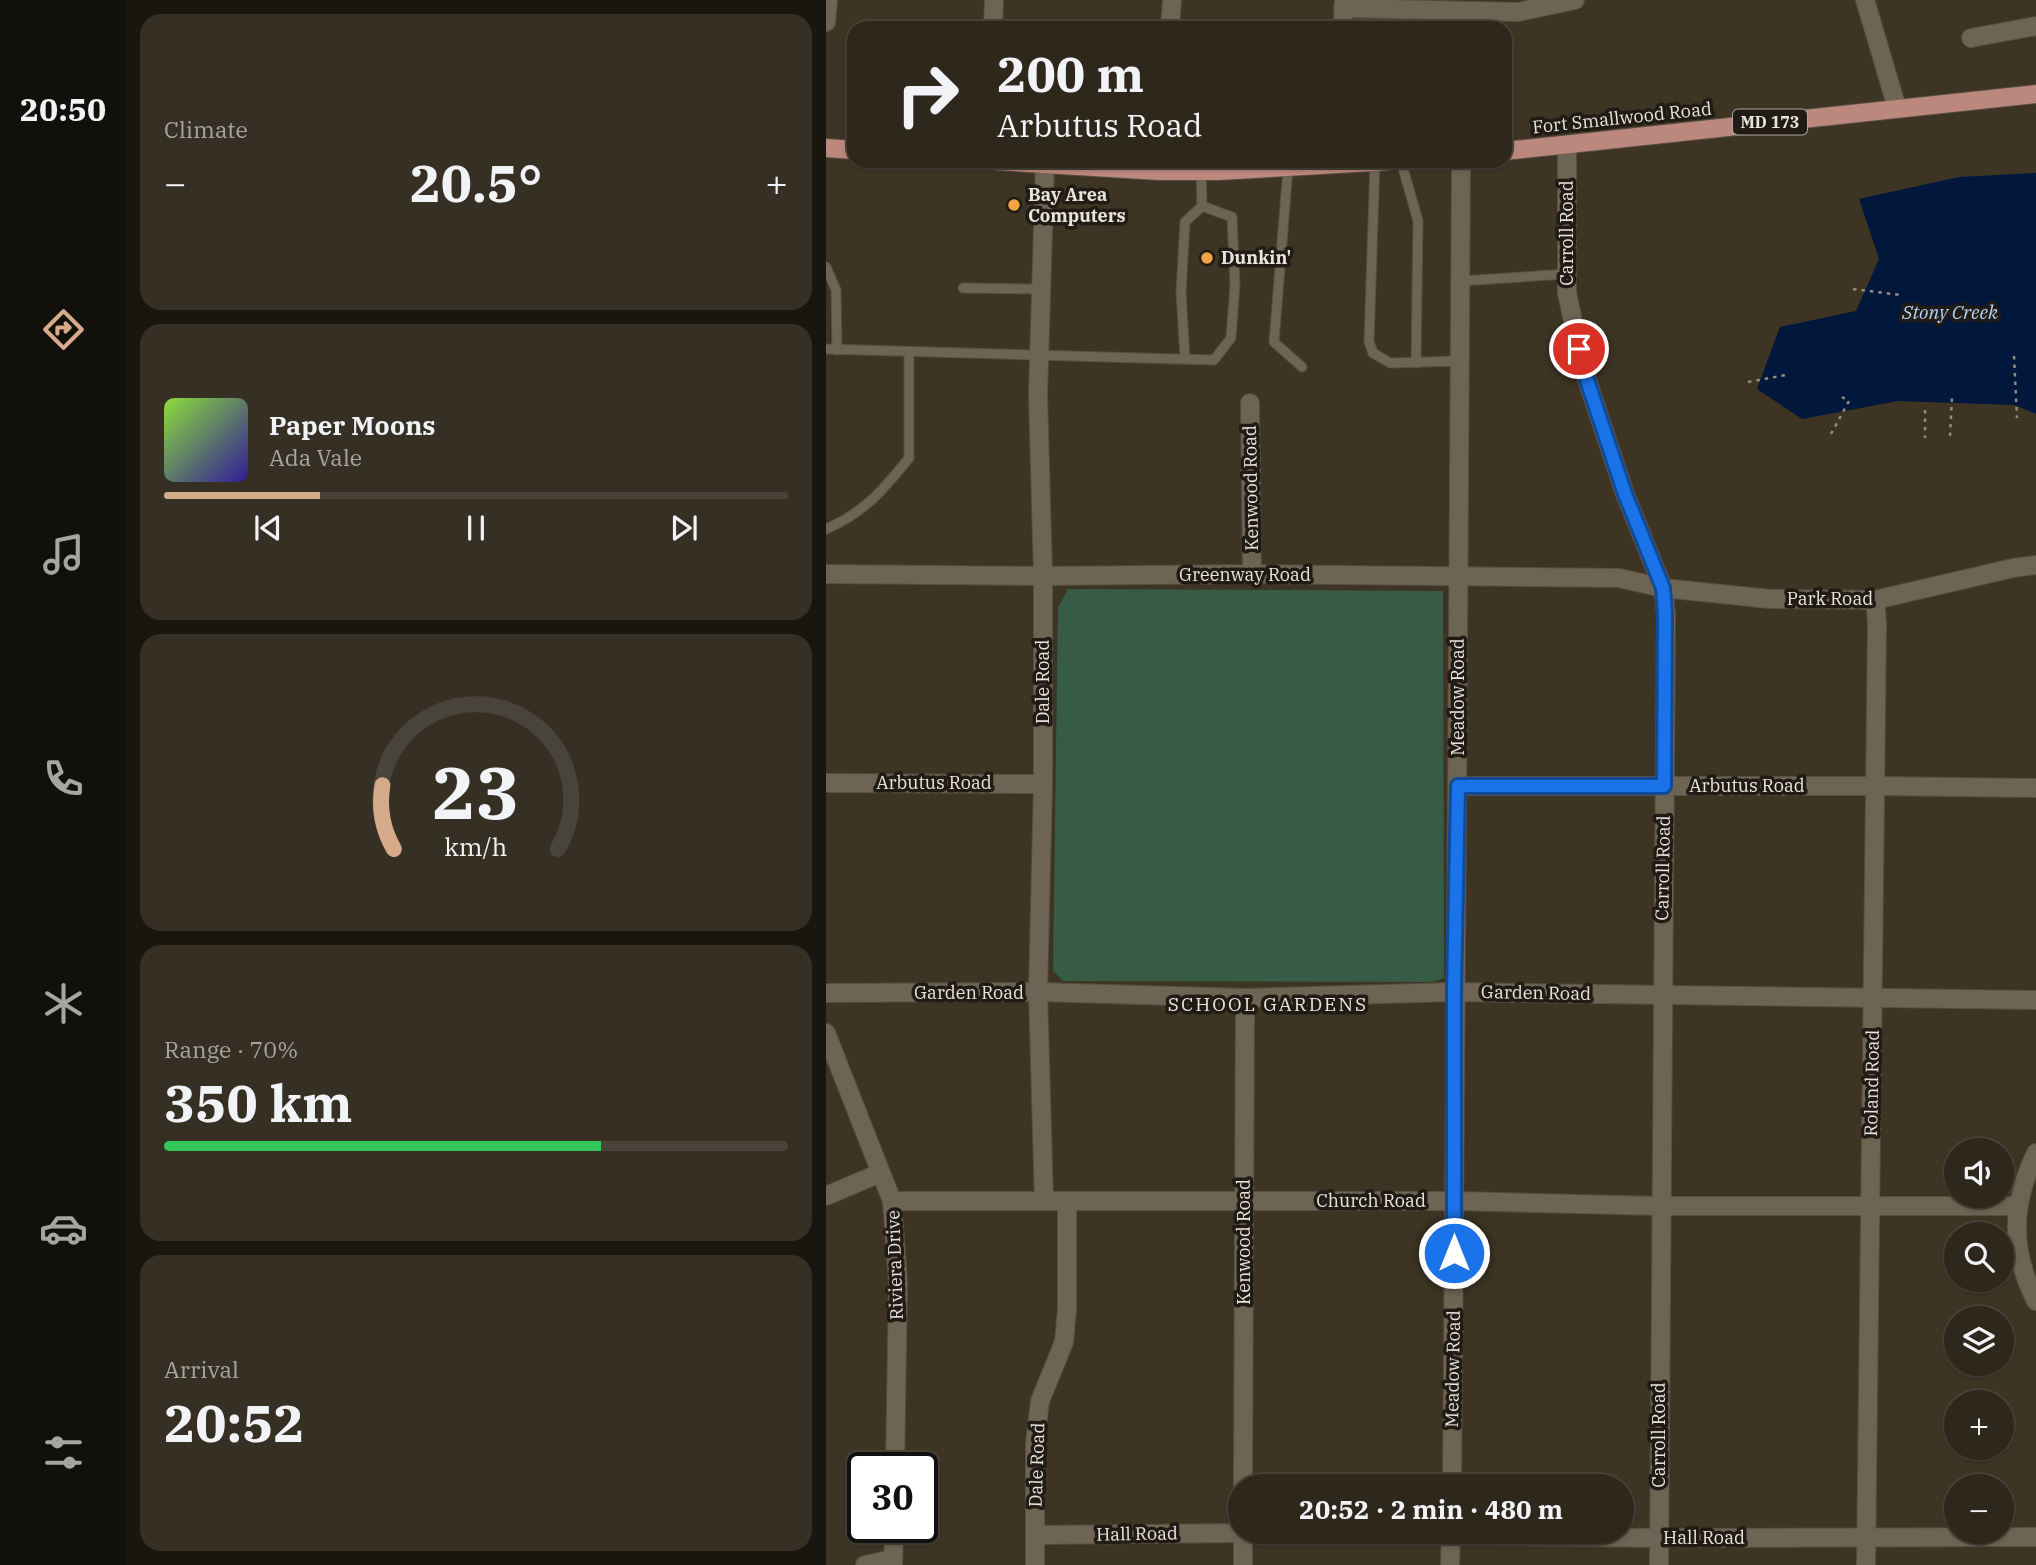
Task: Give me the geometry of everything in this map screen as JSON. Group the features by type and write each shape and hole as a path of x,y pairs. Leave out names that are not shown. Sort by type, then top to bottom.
{"main road":[{"name":"Fort Smallwood Road","path":"1512,150 2036,94"},
{"path":"826,148 847,150"},
{"path":"1176,168 1201,171 1288,168"}],"street":[{"path":"826,22 828,0"},
{"path":"993,21 994,0"},
{"path":"1170,21 1172,0"},
{"path":"1344,4 1518,12 1575,0"},
{"path":"1865,0 1897,108"},
{"path":"1970,38 2036,26"},
{"name":"Carroll Road","path":"1567,145 1567,293 1585,374 1625,494 1663,588 1665,614 1659,1565"},
{"name":"Dale Road","path":"1044,1201 1038,992 1043,784 1043,576 1038,394 1045,168"},
{"name":"Meadow Road","path":"1452,1474 1461,168"},
{"name":"Kenwood Road","path":"1250,403 1252,574"},
{"name":"Park Road","path":"1663,588 1770,599 1875,600 2036,565"},
{"name":"Greenway Road","path":"826,574 1458,576 1619,579 1663,588"},
{"name":"Roland Road","path":"1866,1565 1875,600"},
{"name":"Arbutus Road","path":"826,783 1043,784"},
{"name":"Arbutus Road","path":"1458,786 1875,786 2036,789"},
{"name":"Garden Road","path":"826,993 1038,992 1245,998 1454,992 2036,999"},
{"name":"Kenwood Road","path":"1243,1474 1245,998"},
{"name":"Riviera Drive","path":"826,1033 892,1201 898,1282 895,1452"},
{"path":"2036,1153 2023,1180 2017,1206 2022,1266 2036,1301"},
{"path":"826,1196 880,1173"},
{"name":"Church Road","path":"892,1201 1455,1201 1660,1206 2017,1206"},
{"name":"Dale Road","path":"1035,1565 1034,1444 1040,1401 1064,1342 1067,1309 1067,1202"},
{"name":"Hall Road","path":"1036,1535 1228,1532"},
{"name":"Hall Road","path":"1634,1537 2036,1537"},
{"path":"865,1565 893,1562 894,1543"},
{"path":"1243,1544 1243,1565"},
{"path":"1450,1565 1451,1544"}],"lane":[{"path":"1288,168 1274,342 1302,368"},
{"path":"1381,168 1371,291 1369,342 1373,353 1390,363 1459,361"},
{"path":"1403,168 1418,221 1416,363"},
{"path":"1185,359 1181,292 1185,222 1202,206 1201,171"},
{"path":"826,349 1214,360 1231,338 1235,284 1232,217 1202,206"},
{"path":"826,267 836,290 837,349"},
{"path":"1460,281 1567,274"},
{"path":"963,288 1041,289"},
{"path":"826,529 847,520 878,496 909,458 909,352"}],"path":[{"path":"1853,289 1901,295"},
{"path":"2014,356 2017,418"},
{"path":"1748,382 1786,375"},
{"path":"1831,434 1849,401 1842,397"},
{"path":"1950,436 1952,397"},
{"path":"1925,410 1926,438"}],"green space":[{"path":"1068,589 1443,591 1444,978 1433,982 1063,981 1053,971 1058,607"}],"water":[{"name":"Stony Creek","path":"2036,173 2036,414 2015,405 1898,401 1802,419 1757,389 1780,327 1856,311 1879,259 1859,199 1959,177"}],"place":[{"name":"Bay Area Computers","path":"1014,205"},
{"name":"Dunkin'","path":"1207,258"}],"district":[{"name":"SCHOOL GARDENS","path":"1268,1004"}],"route":[{"path":"1454,1253 1454,992 1458,786 1664,786 1663,588 1625,494 1579,349"}]}
